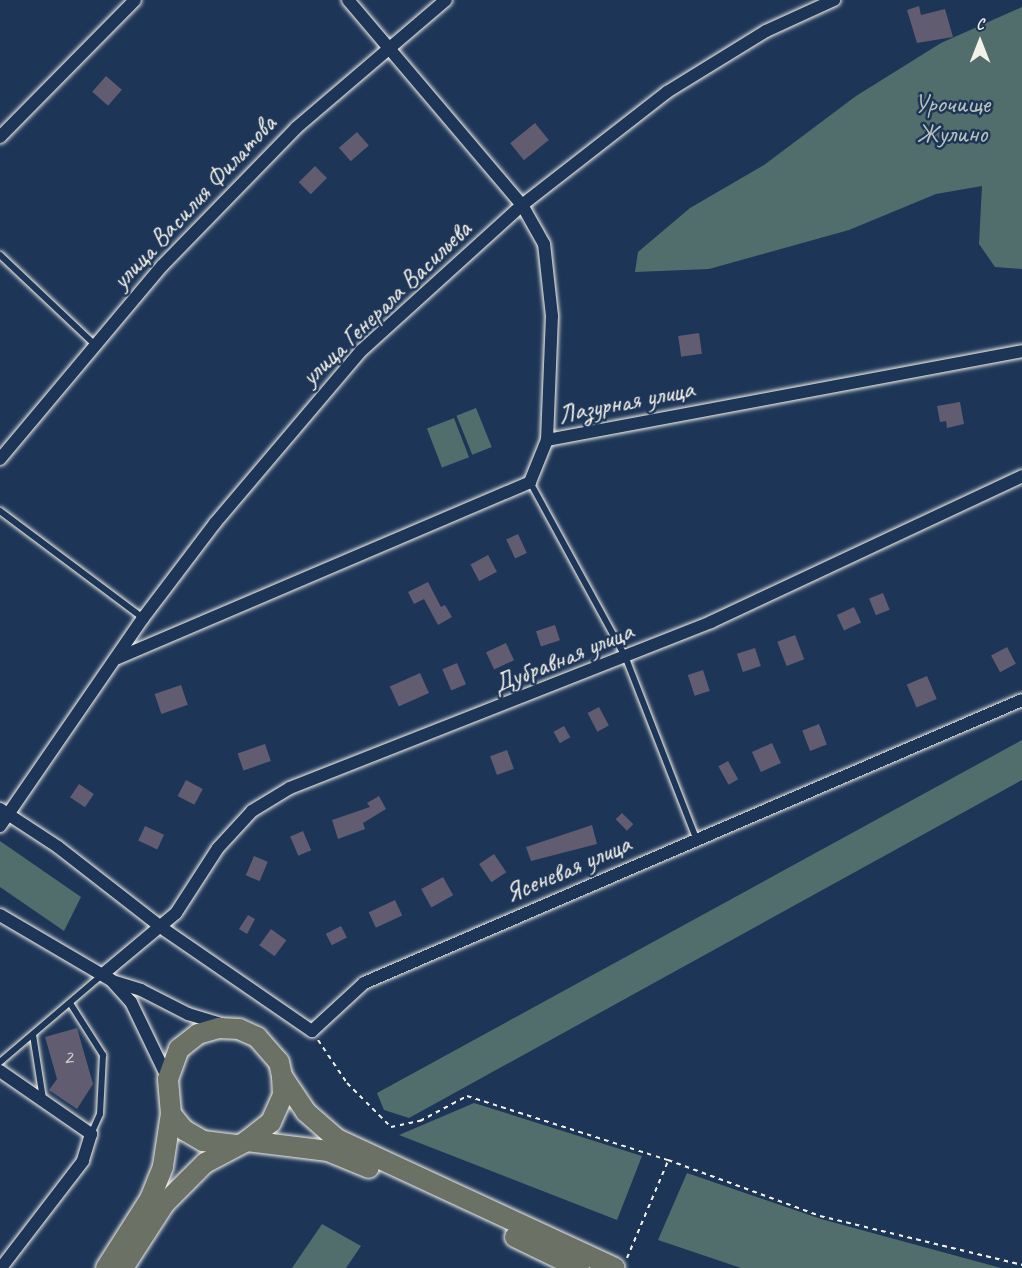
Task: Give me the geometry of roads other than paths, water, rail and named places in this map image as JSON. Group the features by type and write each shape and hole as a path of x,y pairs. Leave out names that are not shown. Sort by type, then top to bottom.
{"main road":[{"path":"106,1268 150,1199 163,1166 171,1114 168,1079 179,1049 198,1034 219,1028 238,1029 267,1045 282,1076 306,1112 338,1139 620,1265"},
{"path":"123,1268 165,1203 205,1163 243,1143 271,1122 283,1095 282,1076"},
{"path":"171,1114 184,1130 202,1141 328,1151 396,1178 579,1268"}],"street":[{"path":"0,138 135,0"},
{"path":"348,0 389,45 522,205 544,244 552,316 547,440"},
{"name":"улица Василия Филатова","path":"0,459 94,344 163,265 296,128 389,45 446,0"},
{"name":"улица Генерала Васильева","path":"0,826 4,812 117,658 143,618 216,523 361,351 522,205 667,92 756,37 819,3 834,0"},
{"name":"Лазурная улица","path":"530,482 547,440 1022,351"},
{"name":"Дубравная улица","path":"107,977 162,928 218,848 252,811 290,788 711,622 1022,476"},
{"path":"117,658 530,482"},
{"name":"Ясеневая улица","path":"162,928 312,1031 364,983 696,838 1022,700"},
{"path":"4,812 58,847 162,928"},
{"path":"0,915 107,977 141,990 188,1014 238,1029"},
{"path":"107,977 131,1002 168,1079"},
{"path":"0,1071 91,1134 83,1161 2,1268"}],"lane":[{"path":"0,255 94,344"},
{"path":"530,482 625,656 696,838"},
{"path":"0,511 143,618"},
{"path":"0,1062 70,1003 107,977"},
{"path":"70,1003 103,1055 103,1093 91,1134"},
{"path":"33,1035 43,1102"}],"park label":[{"name":"Урочище Жулино","path":"952,119"}]}
